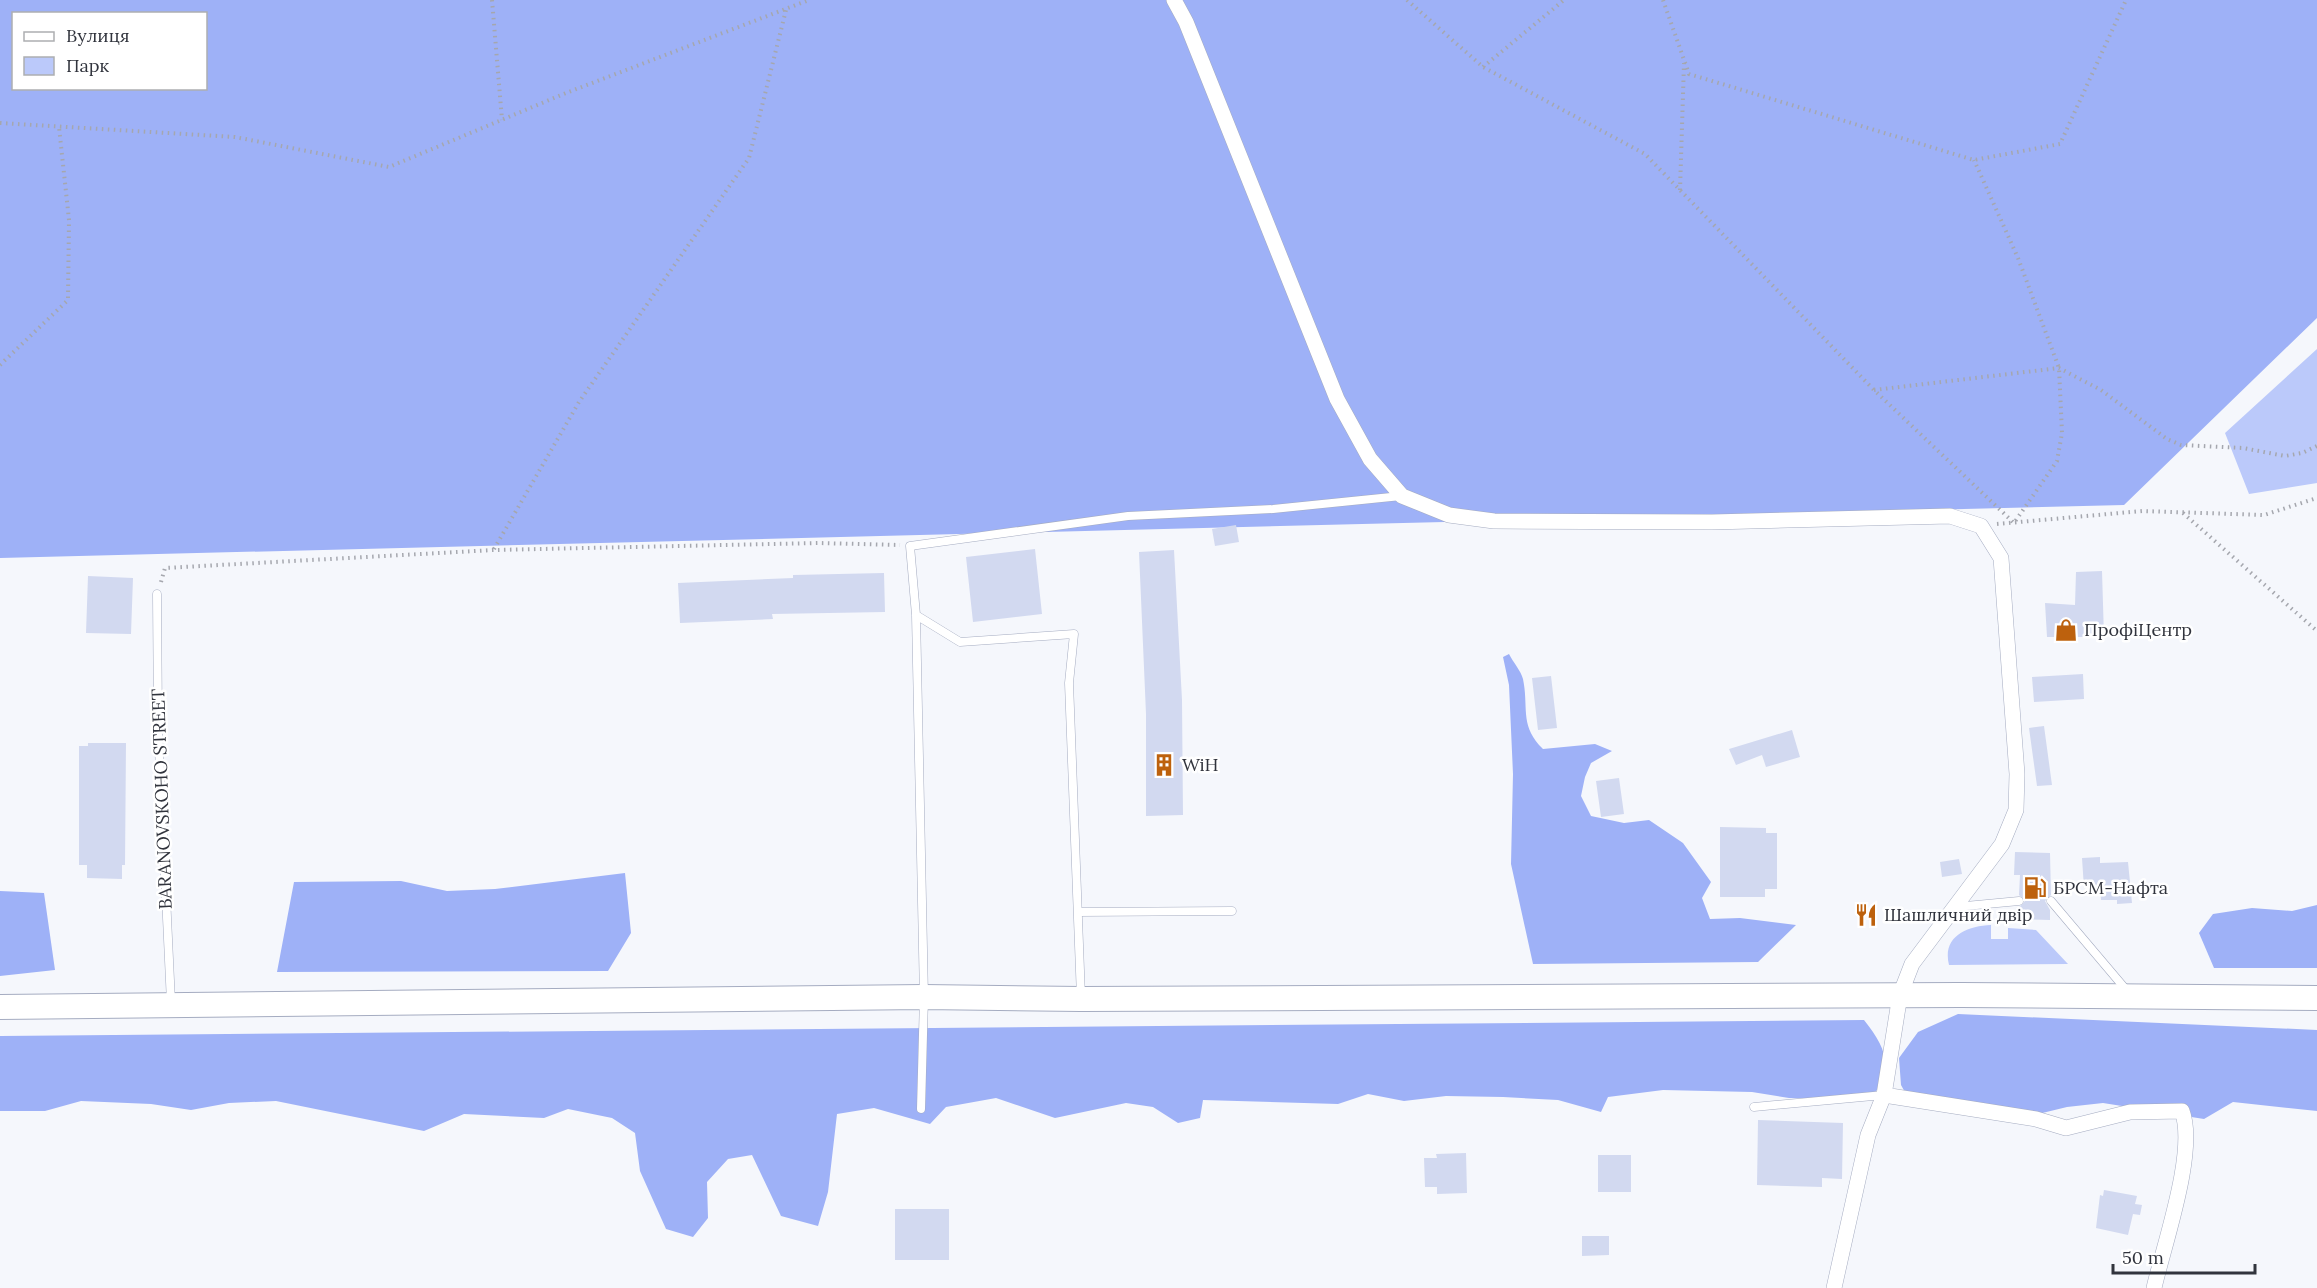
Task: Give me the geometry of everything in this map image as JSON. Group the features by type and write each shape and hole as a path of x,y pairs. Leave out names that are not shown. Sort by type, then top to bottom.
{"highway":[{"path":"0,1007 924,997 1081,999 2131,995 2317,998"}],"street":[{"path":"1174,0 1186,22 1337,399 1370,459 1402,496 1449,515 1494,521 1712,522 1950,516 1981,526 2001,558 2017,774 2016,810 2002,844 1912,964 1900,995 1884,1095 1868,1135 1834,1288"},
{"path":"1884,1095 2036,1119 2066,1128 2130,1112 2182,1111 2186,1124 2186,1153 2154,1288"}],"lane":[{"path":"921,1109 924,997 916,615 910,546 1128,516 1273,509 1402,496"},
{"name":"BARANOVSKOHO STREET","path":"157,594 158,728 171,1004"},
{"path":"916,615 960,642 1074,634 1069,683 1081,999"},
{"path":"1954,907 2019,901"},
{"path":"2050,902 2131,995"},
{"path":"1078,912 1232,911"},
{"path":"1754,1107 1884,1095"}],"path":[{"path":"492,0 502,120"},
{"path":"0,123 235,137 389,167 502,120 809,0"},
{"path":"1407,0 1484,67 1645,153 1874,390 2014,523"},
{"path":"1484,67 1564,0"},
{"path":"1663,0 1689,74 1974,160 2060,144 2126,0"},
{"path":"494,550 579,402 749,158 786,9"},
{"path":"1680,190 1684,60"},
{"path":"0,365 68,300 69,220 59,127"},
{"path":"1974,160 2018,258 2059,368 2062,433 2057,461 2014,523"},
{"path":"1874,390 2059,368 2101,390 2167,439 2181,445 2243,448 2285,456 2302,453 2317,446"},
{"path":"1981,526 2142,511 2264,515 2317,498"},
{"path":"2182,513 2317,631"},
{"path":"157,594 165,568 494,550 818,543 910,546"}],"green space":[{"path":"2317,349 2317,483 2249,494 2225,433"},
{"path":"1991,925 1991,939 2008,939 2008,928 2036,930 2068,964 1949,965 1949,947 1958,935 1973,928"}],"shaded area":[{"path":"0,0 2317,0 2317,318 2124,505 0,558"},
{"path":"1509,654 1523,679 1528,724 1535,740 1543,749 1595,744 1612,751 1591,763 1585,777 1581,796 1591,816 1624,823 1649,820 1683,843 1711,882 1702,898 1710,919 1740,918 1796,925 1758,962 1533,964 1511,864 1513,774 1509,685 1503,657"},
{"path":"625,873 631,933 608,971 277,972 294,882 401,881 447,891 495,889"},
{"path":"0,891 44,893 55,970 0,976"},
{"path":"2317,905 2317,968 2214,968 2199,933 2213,914 2252,908 2292,911"},
{"path":"1958,1014 2317,1030 2317,1111 2233,1102 2204,1119 2103,1103 2067,1107 2017,1119 1912,1105 1901,1085 1899,1058 1918,1032"},
{"path":"1864,1020 1883,1050 1885,1060 1882,1080 1868,1101 1789,1098 1752,1092 1663,1090 1608,1097 1601,1112 1558,1100 1446,1096 1404,1101 1368,1094 1338,1104 1203,1100 1200,1118 1178,1123 1153,1107 1126,1103 1055,1118 996,1098 946,1107 930,1124 874,1108 837,1114 828,1192 818,1226 781,1216 752,1155 728,1159 707,1182 708,1218 693,1237 666,1229 640,1171 635,1133 612,1118 568,1109 544,1118 464,1114 424,1131 276,1101 229,1103 191,1110 151,1104 81,1101 45,1111 0,1111 0,1036"}],"building":[{"path":"1236,525 1239,542 1215,546 1212,529"},
{"path":"1035,549 1042,614 973,622 966,557"},
{"path":"1174,550 1182,700 1183,815 1146,816 1146,714 1139,552"},
{"path":"2102,571 2104,637 2047,637 2045,603 2075,605 2076,572"},
{"path":"884,573 885,612 772,614 773,619 680,623 678,583 793,578 793,575"},
{"path":"88,576 133,578 131,634 86,633"},
{"path":"2083,674 2084,699 2034,702 2032,677"},
{"path":"1551,676 1557,728 1538,730 1532,678"},
{"path":"2044,726 2052,785 2037,786 2029,728"},
{"path":"1792,730 1800,757 1766,767 1762,755 1736,765 1729,749"},
{"path":"88,743 126,743 125,865 122,865 122,879 87,878 87,865 79,865 79,746 88,746"},
{"path":"1619,778 1624,814 1601,817 1596,781"},
{"path":"1720,827 1766,828 1766,833 1777,833 1777,889 1765,889 1765,897 1720,897"},
{"name":"БРСМ-Нафта","path":"2015,852 2050,853 2051,895 2045,901 2050,910 2050,920 2019,919 2019,907 2025,901 2019,895 2020,875 2014,875"},
{"path":"2100,857 2100,863 2128,862 2132,903 2117,904 2117,900 2101,900 2100,887 2084,888 2082,858"},
{"path":"1959,859 1962,874 1942,877 1940,862"},
{"path":"1758,1120 1843,1123 1842,1179 1822,1178 1822,1187 1757,1185"},
{"path":"1466,1153 1467,1193 1437,1194 1437,1187 1425,1187 1424,1158 1437,1158 1436,1154"},
{"path":"1598,1155 1631,1155 1631,1192 1598,1192"},
{"path":"2104,1190 2137,1196 2135,1204 2142,1205 2140,1215 2133,1214 2128,1235 2096,1228 2100,1195 2103,1196"},
{"path":"895,1209 949,1209 949,1260 895,1260"},
{"path":"1582,1236 1609,1236 1609,1255 1582,1256"}],"place":[{"name":"ПрофіЦентр","path":"2066,630"},
{"name":"WiH","path":"1164,765"},
{"name":"БРСМ-Нафта","path":"2035,888"},
{"name":"Шашличний двір","path":"1866,915"}]}
